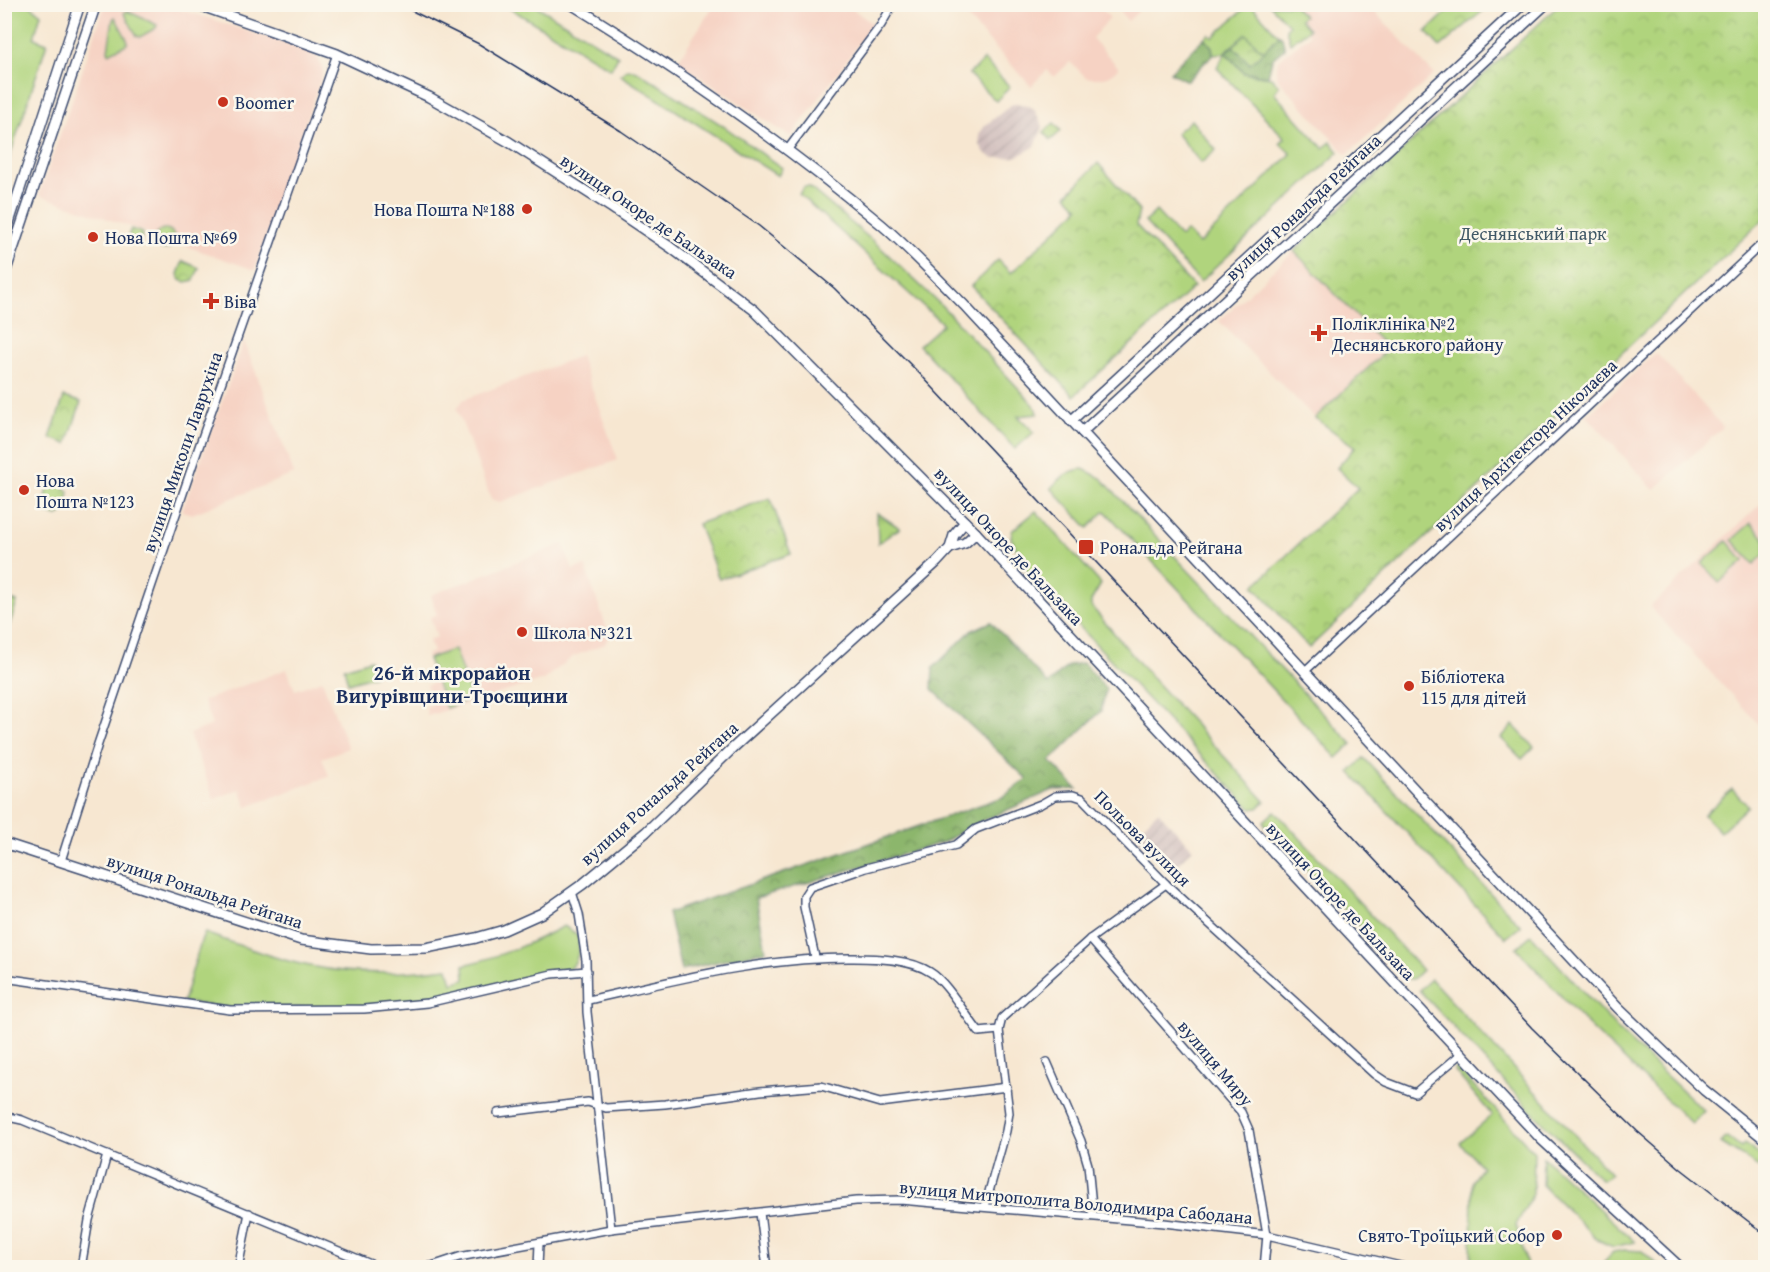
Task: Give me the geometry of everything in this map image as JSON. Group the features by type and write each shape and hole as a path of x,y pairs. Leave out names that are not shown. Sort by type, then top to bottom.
{"main road":[{"path":"4,238 80,4"},
{"path":"4,276 96,4"},
{"name":"вулиця Оноре де Бальзака","path":"196,4 337,54 429,97 509,142 631,221 740,298 976,533 1541,1139 1681,1268"},
{"path":"571,4 676,70 788,149 884,227 964,304 1618,1008 1704,1090 1766,1140"},
{"name":"вулиця Рональда Рейгана","path":"1071,421 1522,4"},
{"name":"вулиця Рональда Рейгана","path":"1082,432 1546,4"},
{"name":"вулиця Рональда Рейгана","path":"950,548 954,535 965,522"},
{"name":"вулиця Рональда Рейгана","path":"4,843 293,938 371,950 426,948 504,930 542,913 572,892 646,832 734,747 950,548 965,543 976,533"}],"street":[{"path":"788,149 893,4"},
{"name":"вулиця Миколи Лаврухіна","path":"61,861 98,744 195,458 337,54"},
{"name":"вулиця Архітектора Ніколаєва","path":"1305,671 1766,240"},
{"name":"Польова вулиця","path":"815,957 804,907 804,896 810,887 866,868 956,845 976,829 1041,804 1055,796 1073,795 1082,798 1166,884 1374,1074 1386,1082 1415,1093 1461,1054"},
{"path":"985,1206 1006,1131 1008,1113 1007,1087 999,1030 1002,1018 1090,939 1166,884"},
{"path":"572,892 579,914 587,971 587,1012 611,1229"},
{"name":"вулиця Миру","path":"1090,939 1241,1112 1249,1130 1267,1235 1264,1268"},
{"path":"588,999 743,966 815,957 874,958 893,960 929,971 938,978 979,1032 999,1030"},
{"path":"4,978 230,1010 364,1009 427,1003 552,974 587,971"},
{"path":"1047,1062 1081,1141 1088,1165 1093,1216"},
{"path":"498,1113 588,1102 606,1108 665,1104 760,1091 821,1086 880,1102 1007,1087"},
{"path":"4,1116 22,1120 373,1265 387,1268"},
{"path":"81,1268 89,1220 107,1155"},
{"name":"вулиця Митрополита Володимира Сабодана","path":"417,1268 432,1266 459,1257 611,1229 856,1201 889,1200 1093,1216 1267,1235 1409,1268"},
{"path":"760,1212 767,1268"},
{"path":"238,1268 249,1213"},
{"path":"538,1268 539,1243"}],"shaded area":[{"path":"1296,4 1368,5 1434,74 1347,155 1276,77 1278,60 1310,35 1290,10"},
{"path":"105,5 167,5 310,51 319,59 323,71 321,78 255,270 39,195"},
{"path":"714,5 847,5 873,24 791,137 677,62"},
{"path":"955,5 1098,5 1110,18 1092,38 1119,68 1105,78 1087,78 1070,62 1054,77 1047,70 1031,86"},
{"path":"1114,5 1145,5 1128,21"},
{"path":"1015,104 1027,105 1034,109 1043,126 1040,135 1034,147 1016,157 993,158 985,153 980,145 979,134 985,126"},
{"path":"1294,251 1388,349 1315,418 1219,321"},
{"path":"244,341 294,474 192,514 182,511"},
{"path":"1656,353 1723,427 1654,490 1587,416"},
{"path":"580,356 618,460 500,502 491,499 457,409 463,400"},
{"path":"1765,500 1765,731 1650,607"},
{"name":"Школа №321","path":"563,544 573,570 585,566 609,635 605,644 574,656 543,680 427,716 426,707 432,705 427,685 435,682 426,655 433,652 429,640 437,637 430,617 437,615 431,595"},
{"path":"287,669 295,690 322,680 348,748 322,758 329,776 247,807 240,789 214,799 189,734 212,725 203,701"},
{"path":"1158,811 1193,849 1168,873 1133,835"}],"green space":[{"path":"1455,4 1490,5 1440,47 1426,32"},
{"path":"5,5 30,5 41,14 34,38 47,43 5,171"},
{"path":"504,5 535,5 618,56 611,69"},
{"path":"1245,5 1251,5 1280,37 1263,52 1246,34 1225,52 1244,73 1271,77 1279,86 1274,93 1323,148 1331,142 1339,152 1200,282 1145,222 1156,211 1180,237 1186,231 1199,244 1291,154 1280,143 1285,138 1217,68 1225,53 1213,54 1212,47 1204,38 1209,34 1213,37 1246,7"},
{"path":"1270,5 1297,5 1295,7 1304,16 1300,19 1309,29 1290,43 1286,29 1289,25"},
{"name":"Деснянський парк","path":"1559,5 1765,5 1765,218 1309,648 1254,586 1358,488 1337,468 1355,447 1315,418 1388,349 1294,251"},
{"path":"127,11 157,25 156,28 140,37 137,36 124,13"},
{"path":"115,17 128,41 127,44 109,53 113,19"},
{"path":"1246,34 1263,52 1250,64 1233,46"},
{"path":"1280,35 1285,48 1272,59 1268,76 1244,73 1225,52 1233,46 1250,64"},
{"path":"1204,38 1212,47 1213,54 1187,81 1170,72"},
{"path":"984,60 1010,87 996,101 969,74"},
{"path":"628,69 637,71 722,125 782,168 778,176 620,75"},
{"path":"1191,120 1216,150 1201,163 1176,133"},
{"path":"1054,123 1061,131 1051,140 1044,132"},
{"path":"1098,163 1139,211 1136,225 1194,287 1074,396 971,286 998,260 1011,273 1079,208 1067,195"},
{"path":"804,187 809,187 880,247 943,307 1034,405 1038,414 1018,416 1034,432 1015,449 919,345 943,324 799,194"},
{"path":"131,229 143,233 139,245 126,241"},
{"path":"165,229 172,232 175,239 172,246 165,249 158,246 155,239 158,232"},
{"path":"183,261 199,268 194,280 186,282 180,280 178,274"},
{"path":"64,397 81,402 67,444 50,438"},
{"path":"1083,469 1101,478 1352,744 1337,758 1105,511 1088,528 1051,488 1069,473"},
{"path":"54,483 63,485 69,492 65,512 58,516 48,514 44,507 48,488"},
{"path":"770,498 791,554 719,579 698,524"},
{"path":"1036,511 1101,584 1091,601 1091,606 1152,678 1265,801 1258,808 1251,809 1016,559 1019,554 1011,538 1012,531"},
{"path":"877,513 900,528 878,543"},
{"path":"1751,523 1765,539 1765,554 1754,564 1732,540"},
{"path":"1727,541 1744,561 1719,583 1702,563"},
{"path":"5,598 17,602 7,632 5,632"},
{"path":"991,622 1048,684 1069,665 1083,663 1106,689 1101,711 1050,761 1077,789 1053,790 973,825 944,842 756,898 766,951 681,970 668,913 1003,797 1027,779 932,689 933,668 971,631"},
{"path":"454,649 472,699 446,708 428,659"},
{"path":"370,660 375,675 348,683 344,668"},
{"path":"1513,725 1534,747 1522,759 1501,738"},
{"path":"1364,758 1521,926 1506,938 1350,772"},
{"path":"1732,789 1748,806 1720,832 1704,815"},
{"path":"1275,811 1422,970 1413,979 1409,979 1265,825 1264,821"},
{"path":"564,926 578,935 579,940 576,959 567,970 426,1001 364,1007 231,1008 183,1002 205,933 284,960 327,969 379,973 448,968 452,983 465,979 464,965 515,949"},
{"path":"1531,935 1623,1035 1704,1111 1692,1124 1590,1027 1516,948"},
{"path":"1431,979 1611,1174 1602,1180 1536,1116 1419,990"},
{"path":"1457,1067 1534,1152 1533,1194 1516,1225 1527,1265 1530,1267 1471,1267 1472,1181 1482,1167 1460,1143 1492,1115 1454,1070"},
{"path":"1727,1137 1741,1148 1744,1144 1765,1159 1765,1171 1721,1143"},
{"path":"1543,1157 1635,1242 1613,1247 1598,1240 1542,1185"},
{"path":"1642,1251 1660,1267 1599,1267 1613,1252"}],"tram line":[{"path":"398,4 479,44 621,131 759,226 834,288 921,375 1532,1028 1637,1131 1681,1169 1766,1235"}],"place":[{"name":"Boomer","path":"223,102"},
{"name":"Нова Пошта №188","path":"527,209"},
{"name":"Нова Пошта №69","path":"93,237"},
{"name":"Віва","path":"211,301"},
{"name":"Поліклініка №2 Деснянського району","path":"1319,333"},
{"name":"Нова Пошта №123","path":"24,490"},
{"name":"Рональда Рейгана","path":"1086,547"},
{"name":"Школа №321","path":"522,632"},
{"name":"Бібліотека 115 для дітей","path":"1409,686"},
{"name":"Свято-Троїцький Собор","path":"1557,1235"}],"district":[{"name":"26-й мікрорайон Вигурівщини-Троєщини","path":"452,684"}]}
